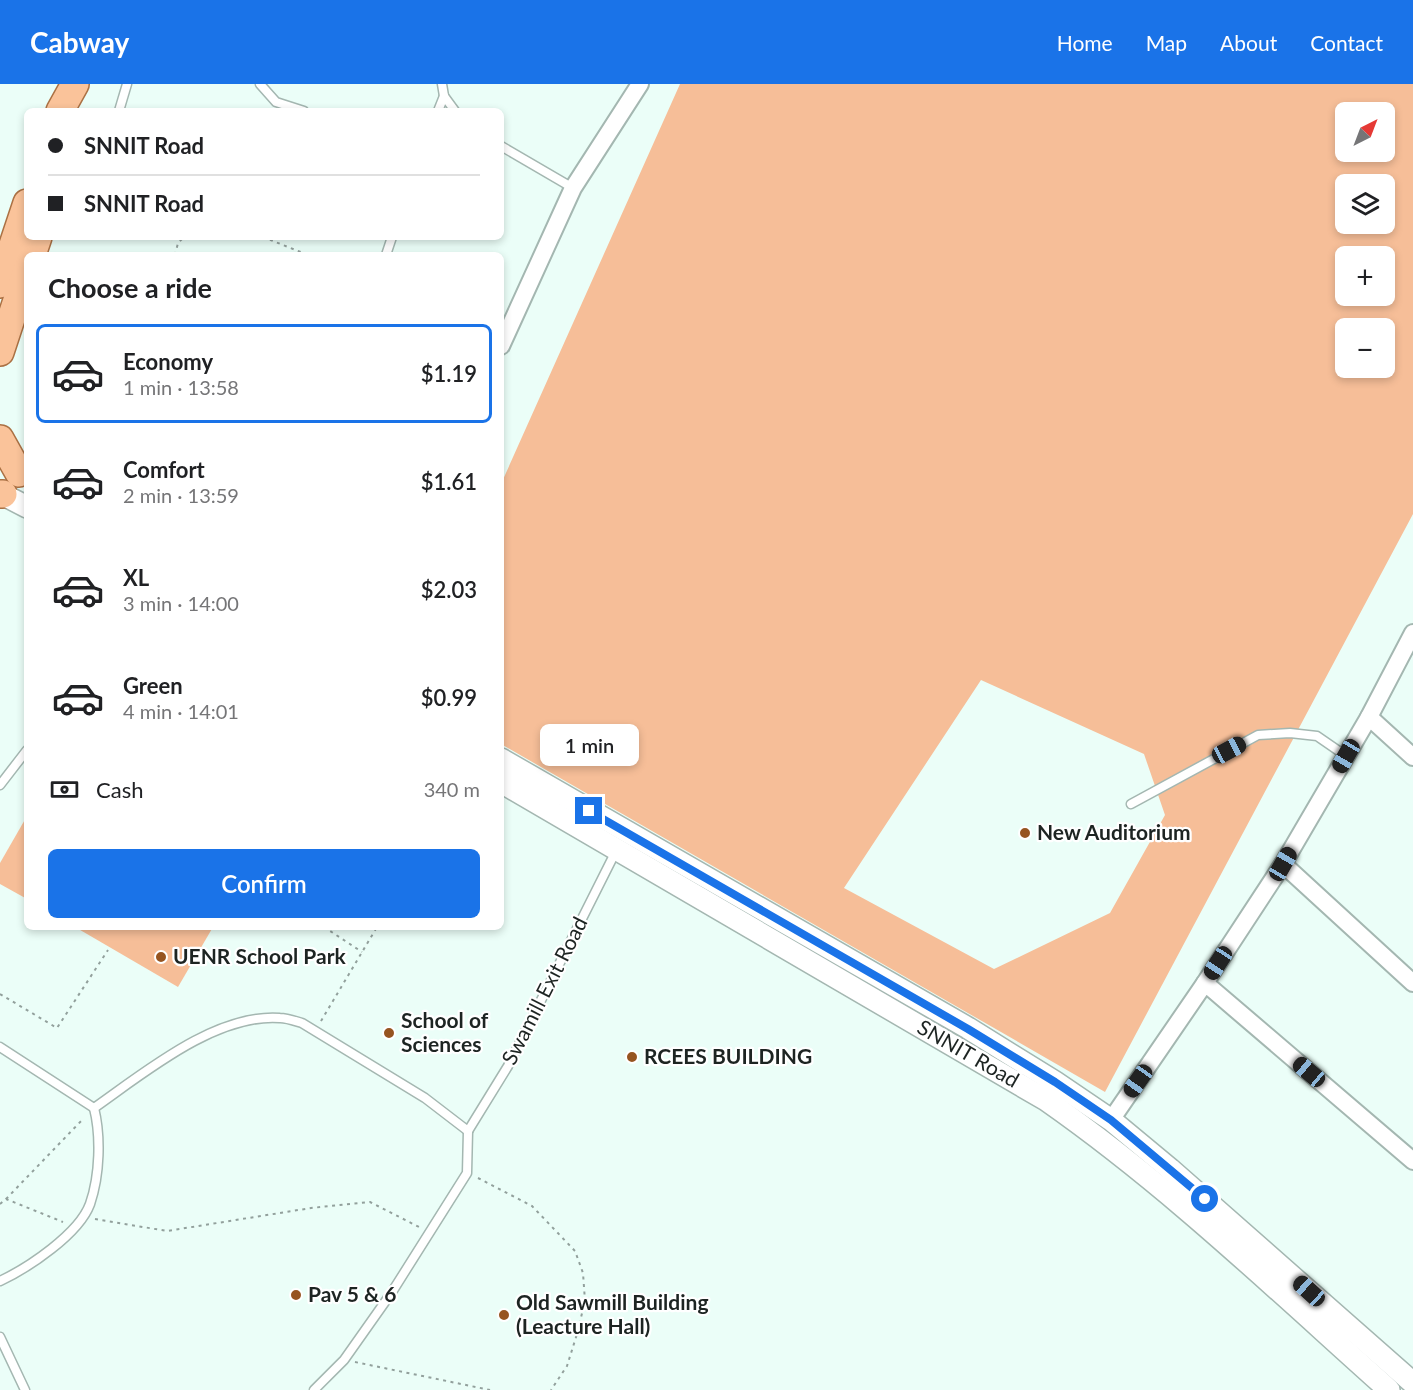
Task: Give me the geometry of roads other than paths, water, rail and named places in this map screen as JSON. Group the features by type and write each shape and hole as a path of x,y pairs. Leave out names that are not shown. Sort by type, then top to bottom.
{"main road":[{"path":"62,108 75,84 74,108"},
{"path":"0,284 24,212"},
{"path":"0,352 24,279"},
{"path":"0,439 16,470"}],"street":[{"path":"504,339 573,188 640,84"},
{"path":"1,494 24,506"},
{"path":"1111,1120 1283,864 1369,717 1413,633"},
{"path":"1369,717 1413,758"},
{"name":"SNNIT Road","path":"504,761 560,805"},
{"name":"SNNIT Road","path":"504,783 560,805 968,1029 1055,1082 1111,1120 1170,1169 1413,1383"},
{"name":"SNNIT Road","path":"585,819 617,849 1036,1094 1072,1118 1159,1185 1389,1390"},
{"path":"1283,864 1413,983"},
{"path":"1205,983 1413,1160"}],"lane":[{"path":"120,108 127,84"},
{"path":"260,84 276,102 295,108"},
{"path":"442,84 444,96 453,108"},
{"path":"439,108 444,96"},
{"path":"504,148 573,188"},
{"path":"1131,804 1258,735 1290,733 1317,736 1346,756"},
{"path":"0,785 24,754"},
{"name":"Swamill Exit Road","path":"468,1131 508,1066 617,849"},
{"path":"94,1108 175,1052 222,1027 263,1018 281,1018 302,1023 425,1098 468,1131 467,1173 344,1360 314,1390"},
{"path":"0,1047 94,1108 98,1122 99,1158 90,1205 75,1226 41,1258 0,1281"},
{"path":"0,1337 25,1390"}],"place":[{"name":"New Auditorium","path":"1025,833"},
{"name":"UENR School Park","path":"161,957"},
{"name":"School of Sciences","path":"389,1033"},
{"name":"RCEES BUILDING","path":"632,1057"},
{"name":"Pav 5 & 6","path":"296,1295"},
{"name":"Old Sawmill Building (Leacture Hall)","path":"504,1315"}]}
